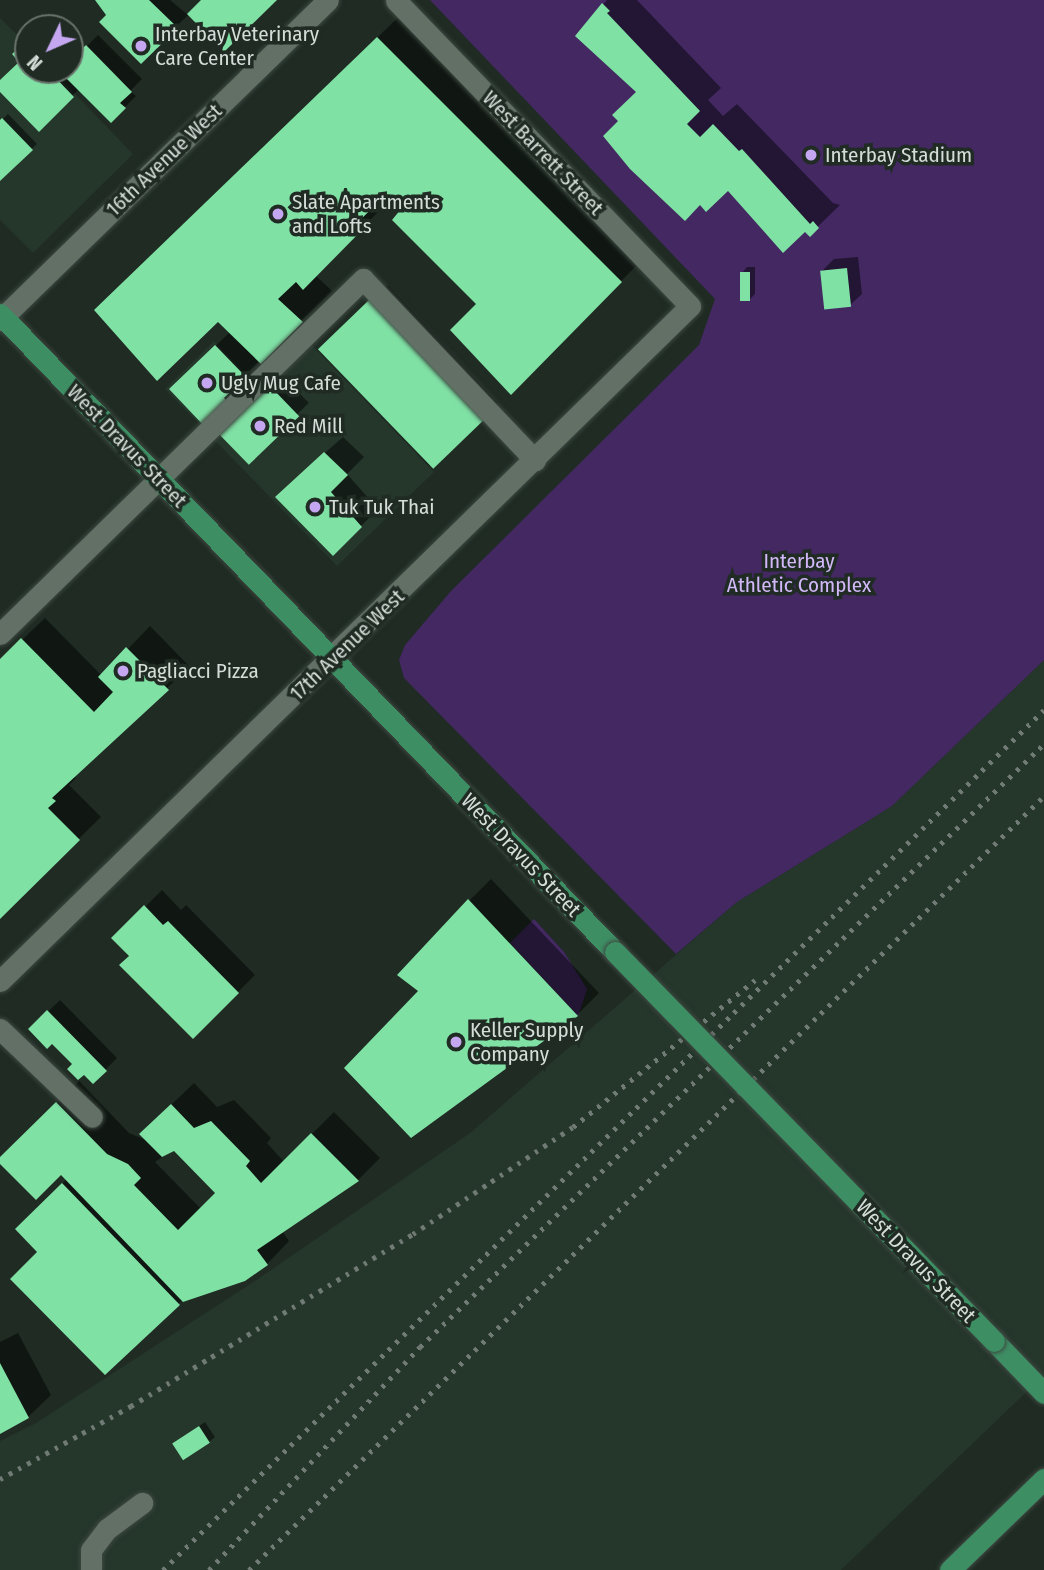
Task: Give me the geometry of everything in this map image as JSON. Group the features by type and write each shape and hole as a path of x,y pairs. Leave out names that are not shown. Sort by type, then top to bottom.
{"main road":[{"name":"West Dravus Street","path":"1,317 1044,1393"},
{"path":"950,1570 1044,1479"}],"street":[{"name":"16th Avenue West","path":"1,317 328,0"},
{"name":"West Barrett Street","path":"396,0 690,306"},
{"path":"0,634 363,279 534,460"},
{"name":"17th Avenue West","path":"0,981 333,660 690,306"},
{"path":"0,1029 92,1117"},
{"path":"90,1570 91,1550 107,1529 142,1503"}],"shaded area":[{"path":"0,18 14,32 14,84 66,84 133,154 33,253 0,220"},
{"path":"214,341 260,389 309,342 434,472 337,566 165,389"},
{"path":"1044,660 1044,1375 841,1570 0,1570 0,1441 36,1423 255,1281 470,1133 737,902 892,806"}],"green space":[{"name":"Interbay Athletic Complex","path":"430,0 1044,0 1044,660 892,806 737,902 676,954 404,678 399,660 405,645 451,591 699,345 715,299"},
{"path":"534,919 564,952 587,989 578,1016 510,943"}],"building":[{"name":"Interbay Veterinary Care Center","path":"95,0 149,0 178,28 141,64 99,22 106,15"},
{"path":"201,0 277,0 224,52 187,14"},
{"name":"Interbay Stadium","path":"602,3 610,11 607,13 700,111 687,124 700,137 713,124 739,151 742,149 810,224 813,221 819,228 810,237 805,232 783,253 728,191 706,212 700,205 685,221 630,169 603,136 618,121 612,115 636,92 575,36"},
{"name":"Slate Apartments and Lofts","path":"377,37 622,282 511,395 450,330 476,304 392,220 401,209 386,195 360,220 367,225 303,290 296,282 278,299 303,322 261,364 218,322 157,381 94,310"},
{"path":"86,45 132,92 120,103 126,108 111,123 72,84 84,84"},
{"path":"14,67 14,84 61,84 74,97 39,132 0,92 0,80"},
{"path":"2,118 33,150 0,181 0,120"},
{"path":"847,268 851,307 824,310 820,271"},
{"path":"740,272 750,272 750,301 740,301"},
{"path":"369,300 484,419 433,469 318,349"},
{"name":"Ugly Mug Cafe","path":"215,345 246,377 224,398 229,403 205,427 169,389"},
{"name":"Red Mill","path":"270,386 299,416 249,465 220,435"},
{"name":"Tuk Tuk Thai","path":"324,452 348,475 331,492 362,527 333,556 275,497"},
{"path":"21,638 94,712 113,692 98,677 126,647 169,690 52,798 56,801 48,808 80,840 0,919 0,659"},
{"name":"Keller Supply Company","path":"468,899 578,1016 411,1138 344,1068 418,991 397,975"},
{"path":"144,905 163,925 168,921 239,993 193,1039 119,965 129,956 111,938"},
{"path":"47,1010 107,1071 93,1084 84,1075 78,1080 67,1069 72,1064 52,1044 47,1049 28,1029"},
{"path":"56,1102 107,1154 128,1164 141,1178 134,1185 178,1230 215,1193 174,1151 162,1157 139,1134 171,1104 194,1128 211,1121 250,1161 246,1166 261,1183 311,1133 359,1181 257,1250 268,1265 245,1281 183,1302 61,1175 36,1200 0,1164 0,1157"},
{"path":"62,1183 180,1305 105,1375 10,1279 37,1252 15,1229"},
{"path":"0,1363 29,1418 0,1434"},
{"path":"199,1426 210,1443 183,1460 172,1443"}],"railway":[{"path":"163,1570 1044,710"},
{"path":"209,1570 420,1347 1044,744"},
{"path":"249,1570 1044,796"},
{"path":"0,1479 131,1406 413,1234 573,1127 755,980"}],"place":[{"name":"Interbay Veterinary Care Center","path":"141,46"},
{"name":"Interbay Stadium","path":"811,155"},
{"name":"Slate Apartments and Lofts","path":"278,214"},
{"name":"Ugly Mug Cafe","path":"207,383"},
{"name":"Red Mill","path":"260,426"},
{"name":"Tuk Tuk Thai","path":"315,507"},
{"name":"Pagliacci Pizza","path":"123,671"},
{"name":"Keller Supply Company","path":"456,1042"}]}
